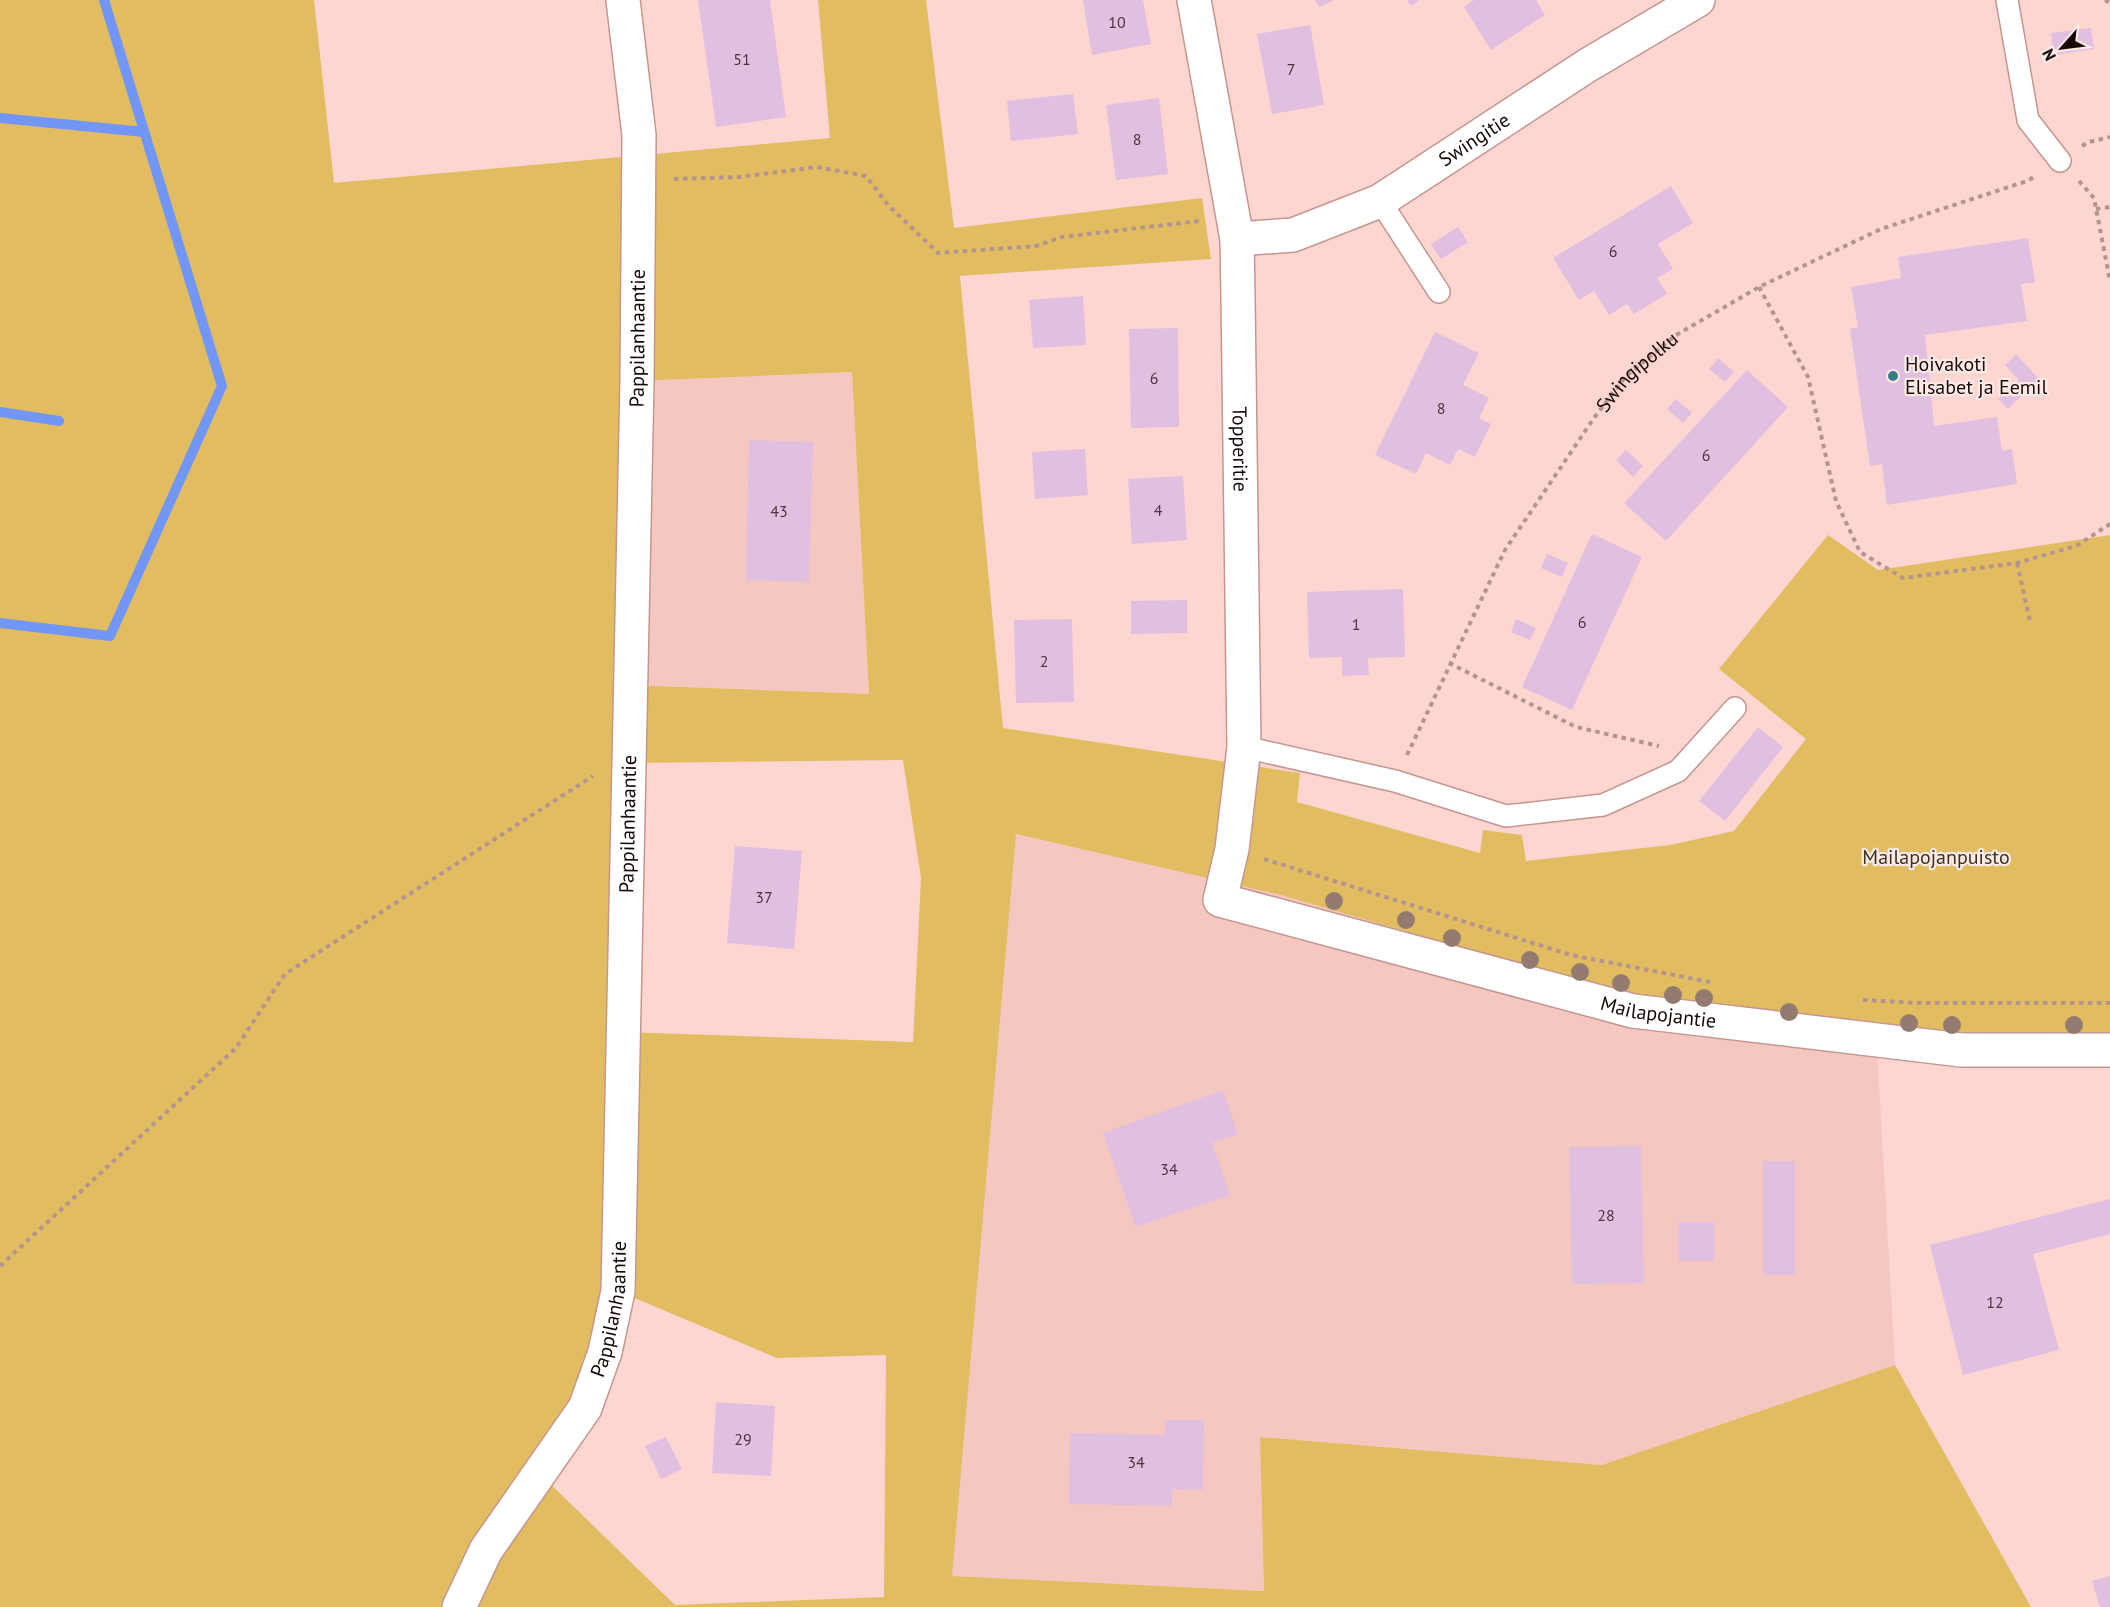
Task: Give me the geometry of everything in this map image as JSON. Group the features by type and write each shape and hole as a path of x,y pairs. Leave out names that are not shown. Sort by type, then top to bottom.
{"street":[{"name":"Pappilanhaantie","path":"459,1607 486,1550 585,1408 604,1352 618,1291 639,181 639,135 623,0"},
{"name":"Topperitie","path":"1194,0 1235,228 1244,747 1232,849 1220,900"},
{"name":"Swingitie","path":"1235,228 1293,235 1380,201 1588,65 1698,0"},
{"name":"Mailapojantie","path":"1220,900 1633,1011 1961,1050 2110,1050"}],"lane":[{"path":"2007,0 2028,120 2060,160"},
{"path":"1380,201 1439,292"},
{"path":"1244,747 1395,781 1506,816 1603,805 1678,771 1736,708"}],"path":[{"path":"2105,0 2110,3"},
{"name":"Swingipolku","path":"1395,781 1449,663 1505,550 1594,418 1626,376 1676,335 1759,287 1881,228 2027,181 2089,142 2110,137"},
{"path":"2060,160 2094,198 2110,281"},
{"path":"639,181 739,177 817,167 866,176 888,206 938,253 1036,246 1062,237 1235,228"},
{"path":"2096,209 2110,207"},
{"path":"1759,287 1808,377 1836,501 1860,552 1903,578 2017,563 2076,546 2110,524"},
{"path":"2017,563 2030,621"},
{"path":"1449,663 1576,727 1664,747 1684,764"},
{"path":"0,1266 236,1047 285,974 629,753"},
{"path":"1232,849 1571,955 1712,982"},
{"path":"1859,1000 1917,1003 2110,1003"}],"shaded area":[{"path":"852,372 869,694 630,685 637,381"},
{"path":"1015,834 1876,1031 1895,1365 1602,1465 1260,1437 1264,1591 951,1576"}],"green space":[{"name":"Mailapojanpuisto","path":"0,0 314,0 334,183 830,138 818,0 926,0 954,228 1202,198 1211,259 960,276 1003,728 1300,773 1297,802 1480,853 1483,830 1522,835 1526,861 1670,845 1734,831 1806,739 1719,669 1828,535 1878,570 2110,535 2110,1034 1876,1031 1639,999 1281,895 1016,834 952,1576 1264,1591 1260,1437 1602,1465 1895,1365 2031,1607 0,1607","holes":["852,372 869,694 630,685 637,381","903,760 921,878 913,1042 623,1032 629,763","618,1291 777,1358 886,1355 884,1597 675,1605 540,1474"]}],"building":[{"path":"698,0 770,0 786,117 716,127"},
{"path":"1083,0 1143,0 1151,44 1092,55"},
{"path":"1315,0 1334,0 1319,7"},
{"path":"1407,0 1420,0 1411,6"},
{"path":"1474,0 1536,0 1545,15 1491,50 1464,7"},
{"path":"1310,25 1324,105 1272,114 1257,34"},
{"path":"2091,28 2094,49 2054,55 2051,33"},
{"path":"1073,94 1078,134 1011,141 1007,101"},
{"path":"1159,98 1168,174 1116,180 1106,105"},
{"path":"1671,186 1693,223 1658,244 1673,269 1657,278 1667,294 1634,314 1627,304 1609,315 1594,291 1579,300 1553,258"},
{"path":"1458,227 1468,242 1441,259 1431,244"},
{"name":"Hoivakoti Elisabet ja Eemil","path":"2028,238 2035,282 2021,284 2027,321 1925,335 1934,426 1997,417 2002,451 2012,449 2017,484 1887,505 1882,464 1870,466 1850,329 1858,327 1851,287 1901,278 1898,257"},
{"path":"1083,296 1086,345 1033,348 1029,300"},
{"path":"1178,328 1179,427 1131,428 1129,329"},
{"path":"1435,332 1479,353 1463,385 1489,398 1479,418 1491,424 1475,457 1458,449 1450,465 1426,453 1416,474 1375,455"},
{"path":"2016,354 2039,379 2008,409 1998,399 2019,380 2005,365"},
{"path":"1718,358 1734,372 1725,382 1709,369"},
{"path":"1747,370 1788,407 1666,541 1624,503"},
{"path":"1676,399 1692,413 1683,423 1667,409"},
{"path":"749,440 813,442 809,582 746,580"},
{"path":"1085,449 1088,495 1035,499 1032,452"},
{"path":"1626,450 1643,466 1633,477 1616,460"},
{"path":"1183,476 1187,540 1132,544 1128,479"},
{"path":"1592,534 1642,557 1572,710 1522,687"},
{"path":"1547,554 1568,563 1562,577 1541,568"},
{"path":"1403,589 1405,657 1368,658 1369,675 1342,676 1342,657 1309,658 1307,592"},
{"path":"1187,600 1187,633 1131,634 1131,601"},
{"path":"1072,619 1074,702 1016,703 1014,620"},
{"path":"1516,619 1536,628 1530,640 1511,632"},
{"path":"1758,727 1783,747 1725,821 1699,801"},
{"path":"735,846 802,851 794,949 727,943"},
{"path":"1223,1090 1238,1134 1212,1143 1230,1195 1136,1227 1103,1133"},
{"path":"1641,1146 1644,1283 1572,1284 1569,1147"},
{"path":"1763,1161 1795,1161 1795,1275 1763,1275"},
{"path":"2110,1199 2110,1234 2033,1254 2059,1350 1963,1375 1930,1245"},
{"path":"1678,1222 1714,1222 1714,1261 1679,1261"},
{"path":"716,1402 775,1406 771,1476 712,1473"},
{"path":"1165,1420 1204,1420 1203,1490 1172,1489 1172,1506 1069,1504 1070,1433 1165,1435"},
{"path":"666,1437 682,1469 661,1479 645,1446"},
{"path":"2110,1576 2110,1607 2100,1607 2092,1581"}],"waterway":[{"path":"0,623 110,636 222,386 104,0"},
{"path":"0,118 144,132"},
{"path":"0,412 59,421"}],"place":[{"name":"Hoivakoti Elisabet ja Eemil","path":"1893,376"}]}
